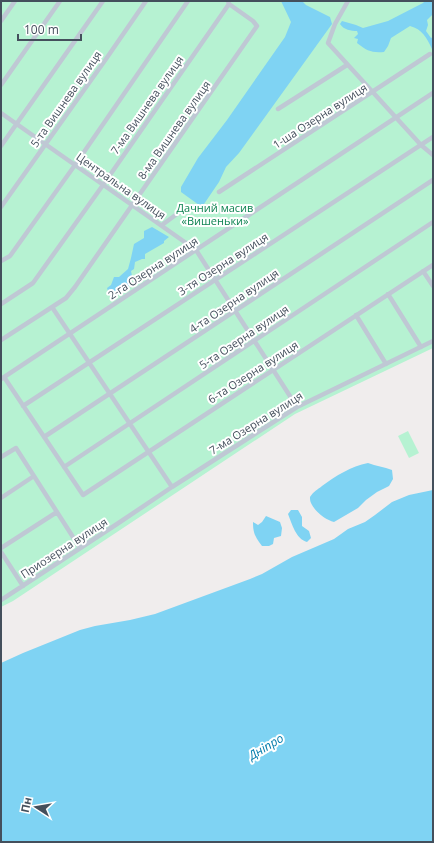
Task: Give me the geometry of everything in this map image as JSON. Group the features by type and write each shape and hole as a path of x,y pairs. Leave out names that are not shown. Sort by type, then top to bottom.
{"street":[{"path":"1,22 15,1"},
{"path":"1,85 60,1"},
{"path":"1,146 103,1"},
{"name":"5-та Вишнева вулиця","path":"1,207 146,1"},
{"path":"1,261 10,256 188,1"},
{"path":"348,1 335,24 328,43 421,145 433,155"},
{"name":"8-ма Вишнева вулиця","path":"1,340 66,298 75,287 257,26 228,3"},
{"name":"7-ма Вишнева вулиця","path":"1,304 33,283 104,185 228,3"},
{"name":"1-ша Озерна вулиця","path":"219,192 430,54"},
{"path":"278,109 347,65"},
{"name":"2-га Озерна вулиця","path":"2,378 433,93"},
{"name":"Центральна вулиця","path":"1,114 75,164 196,250 297,407"},
{"name":"3-тя Озерна вулиця","path":"23,406 433,138"},
{"name":"4-та Озерна вулиця","path":"44,437 433,180"},
{"path":"162,225 185,208"},
{"name":"5-та Озерна вулиця","path":"64,467 433,222"},
{"name":"6-та Озерна вулиця","path":"64,467 84,495 433,265"},
{"path":"423,271 433,286"},
{"path":"388,294 421,347"},
{"path":"52,307 172,487"},
{"path":"356,315 386,364"},
{"name":"7-ма Озерна вулиця","path":"117,524 297,407 433,341"},
{"path":"2,378 23,406 64,467"},
{"path":"1,457 16,448 80,548"},
{"path":"1,498 34,476"},
{"path":"1,548 57,512"},
{"name":"Приозерна вулиця","path":"1,600 117,524"},
{"path":"1,552 23,586"}],"green space":[{"name":"Дачний масив «Вишеньки»","path":"1,1 433,1 433,348 295,414 13,601 1,607"},
{"path":"408,431 419,453 409,458 398,436"}],"water":[{"path":"281,1 302,1 306,5 330,17 332,24 239,153 226,167 219,182 204,204 199,205 181,192 181,187 198,158 227,120 285,37 291,22"},
{"path":"425,1 433,1 433,14 427,20 428,25 426,31 431,38 433,37 433,49 418,29 410,26 391,38 384,52 373,52 357,43 358,39 354,38 358,34 357,31 346,29 340,24 342,21 363,28 388,21"},
{"path":"152,227 169,237 164,241 164,243 145,254 145,259 135,262 134,269 131,271 132,276 129,279 129,288 125,292 122,291 116,294 114,298 109,294 107,288 111,285 114,277 119,277 128,269 134,244 144,238 144,231"},
{"path":"368,463 392,470 393,479 389,486 377,492 358,508 334,522 324,517 315,509 310,499 314,492 344,472 356,466"},
{"name":"Дніпро","path":"433,490 433,842 1,842 1,663 80,630 155,614 250,579 292,557 334,539 348,529 365,522 392,502 409,495"},
{"path":"291,510 298,510 302,517 302,526 309,531 311,538 307,542 300,538 295,531 288,514"},
{"path":"266,516 280,522 282,528 281,536 274,538 273,544 269,546 262,546 255,535 253,522 258,525"}]}
